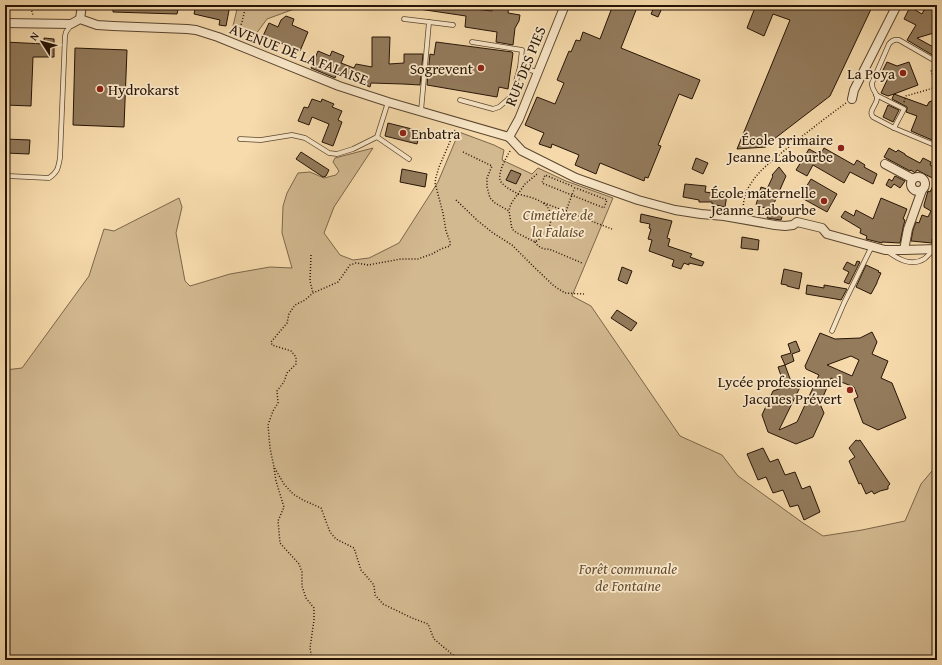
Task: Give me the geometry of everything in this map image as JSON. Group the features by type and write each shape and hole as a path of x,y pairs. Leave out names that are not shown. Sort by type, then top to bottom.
{"street":[{"path":"5,23 71,24 80,19 82,5"},
{"name":"RUE DES PIES","path":"509,137 518,120 565,5"},
{"path":"848,101 897,5"},
{"name":"AVENUE DE LA FALAISE","path":"80,19 97,25 196,30 218,37 339,86 388,102 509,137"},
{"path":"509,137 522,151 576,178 638,200 675,210 724,216 774,225 793,225 797,222 822,228 828,234 886,250 936,249"},
{"path":"885,164 913,179 917,177 921,178 925,183 908,229 904,250"}],"lane":[{"path":"404,19 453,25"},
{"path":"421,111 429,22"},
{"path":"8,176 49,178 55,174 58,168 60,158 66,32 71,24"},
{"path":"937,60 932,59 899,40 896,39 892,41 889,44 872,83 877,100 871,113 871,116 894,128 937,146"},
{"path":"460,100 493,109 499,107 512,96 520,67 522,50 472,42"},
{"path":"520,67 537,72"},
{"path":"876,95 904,108 894,128"},
{"path":"240,139 261,140 292,135 306,138 328,153 336,154 353,149 377,137 388,102"},
{"path":"377,137 409,159"},
{"path":"832,332 844,303 872,246"},
{"path":"886,250 898,259 914,263 924,259 936,249"}],"path":[{"path":"30,5 34,16"},
{"path":"236,40 246,5"},
{"path":"902,107 906,96 936,88 931,70 937,60"},
{"path":"742,219 743,203 747,191 755,177 803,135 848,101"},
{"path":"312,660 310,648 314,608 306,598 302,586 302,572 299,564 280,543 278,521 284,507 276,481 270,448 268,425 273,410 278,403 277,391 284,382 287,373 296,364 296,358 291,351 272,345 271,342 287,323 289,314 295,305 305,300 312,293 338,282 350,265 356,263 368,265 418,259 450,246 435,183 439,167 458,122"},
{"path":"510,150 499,175 499,180 502,184 518,194 612,229"},
{"path":"463,152 492,166 487,178 487,187 490,198 508,211"},
{"path":"537,174 525,184 508,211 512,229 545,249 549,249 582,263"},
{"path":"545,175 576,188 607,200 604,208 542,183 545,175"},
{"path":"566,211 576,188"},
{"path":"456,200 478,221 512,245 554,286 566,293 584,294"},
{"path":"535,242 546,233 550,225 551,215 549,208 542,202"},
{"path":"311,255 310,281 312,293"},
{"path":"274,466 284,484 293,494 320,508 330,532 336,539 354,548 361,570 374,585 375,595 383,604 428,624 434,639 459,660"}],"green space":[{"path":"238,5 305,5 267,19 256,34 233,26"},
{"path":"459,132 504,150 502,160 532,174 538,168 566,181 613,198 572,296 591,306 680,436 722,455 738,476 803,523 823,536 905,521 921,484 937,465 937,660 5,660 5,370 22,368 89,276 104,229 114,231 179,198 182,207 176,233 185,281 190,286 230,274 270,267 292,268 282,233 283,206 287,193 298,173 310,172 324,178 336,175 339,171 333,162 335,158 373,148 334,207 324,233 340,255 353,260 369,258 399,243 438,182"}],"building":[{"path":"113,5 179,5 177,14 113,12"},
{"path":"196,5 230,5 226,26 219,25 220,20 194,14"},
{"path":"419,5 459,5 458,7 492,11 493,5 509,5 508,13 520,15 519,21 515,28 513,45 496,42 497,32 465,27 466,16 419,9"},
{"path":"613,5 638,5 621,48 700,80 692,99 679,94 658,145 661,146 648,178 645,177 644,181 600,163 596,174 575,165 579,155 552,144 551,148 539,144 544,133 525,125 537,97 555,104 564,83 557,80 569,51 571,52 576,40 580,41 583,32 600,39"},
{"path":"655,5 662,8 658,17 651,14"},
{"path":"756,5 873,5 830,96 765,146 766,147 737,149 790,20 773,14 764,36 747,28"},
{"path":"910,7 922,14 924,10 933,8 937,32 917,38 937,49 934,56 907,40 916,25 904,19"},
{"path":"286,16 294,19 292,25 308,32 300,51 263,36 269,23 278,27 281,20"},
{"path":"372,37 390,37 389,64 404,63 404,54 423,54 420,85 371,83 370,87 337,73 335,78 311,68 318,51 330,56 332,51 344,56 341,63 354,68 356,64 372,67"},
{"path":"44,38 54,39 54,57 33,57 31,106 5,105 5,42 44,44"},
{"path":"436,42 512,52 508,89 499,87 497,97 427,85 430,54 434,55"},
{"name":"Hydrokarst","path":"75,48 127,50 124,127 73,125"},
{"path":"887,62 897,66 909,62 918,85 888,96 881,93 888,78 881,74"},
{"path":"894,94 927,106 929,102 937,99 937,129 932,140 911,131 917,116 906,112 907,107 892,99"},
{"path":"312,99 321,102 322,99 334,104 332,107 342,111 338,120 342,122 333,146 322,142 329,124 312,117 309,125 298,121 304,107 308,108"},
{"path":"888,105 899,110 893,122 883,117"},
{"name":"Enbatra","path":"388,123 420,131 417,144 385,136"},
{"path":"5,139 30,140 29,154 5,153"},
{"path":"824,148 854,165 857,160 865,165 864,167 877,174 873,184 850,172 844,183 813,165 807,176 796,170 809,149 820,155"},
{"path":"889,148 896,152 898,150 920,163 923,158 931,162 930,165 937,169 937,198 935,204 937,204 933,220 933,231 937,231 937,240 932,239 932,243 911,241 916,222 919,223 922,215 928,217 931,211 924,207 924,205 928,191 930,192 936,180 917,170 915,173 911,170 910,171 884,157"},
{"path":"301,152 329,170 326,176 323,177 296,159"},
{"path":"696,158 708,163 703,174 692,169"},
{"path":"779,167 786,176 771,210 756,205 761,187 767,189 773,176 772,175"},
{"path":"402,169 427,174 425,187 400,182"},
{"path":"511,170 521,174 516,184 506,180"},
{"path":"895,176 905,181 900,188 894,184 891,188 886,185 889,179 892,181"},
{"path":"811,179 837,194 827,212 800,197"},
{"path":"685,184 706,186 705,192 727,195 725,207 712,204 712,202 699,202 699,200 683,197"},
{"path":"881,198 907,209 903,219 905,220 900,243 882,243 866,239 867,236 860,233 861,229 841,217 845,211 854,216 856,210 873,219"},
{"path":"772,207 783,210 781,220 767,218"},
{"path":"641,214 672,221 667,238 670,239 668,246 692,254 690,257 704,262 702,266 684,263 681,269 672,266 674,260 649,251 652,240 648,239 651,229 649,228 650,224 640,222"},
{"path":"742,237 759,240 758,250 741,248"},
{"path":"857,261 860,262 849,284 844,282 849,272 843,269 847,262 855,266"},
{"path":"866,265 881,273 871,294 856,287"},
{"path":"622,267 632,271 627,284 618,280"},
{"path":"784,269 802,273 799,289 781,284"},
{"path":"807,285 824,288 824,285 847,289 841,300 806,294"},
{"path":"617,310 637,323 631,331 611,318"},
{"path":"872,332 877,342 872,354 888,361 881,378 892,383 906,418 878,430 863,423 854,399 858,397 854,387 831,378 820,404 824,413 813,437 796,444 768,432 762,415 773,391 785,387 778,367 785,365 792,384 804,379 779,430 797,422 819,375 806,369 805,366 820,333 835,339 860,338","holes":["851,356 859,360 852,376 827,365"]},
{"path":"796,341 800,351 792,354 794,361 785,365 781,356 791,353 788,344"},
{"path":"856,440 860,440 890,484 888,489 874,494 872,491 866,494 861,483 859,484 849,461 855,457 849,448"},
{"path":"763,448 770,462 778,459 785,475 795,472 802,489 810,486 820,512 804,520 798,505 790,507 783,490 773,493 766,477 758,480 747,454"}],"place":[{"name":"Sogrevent","path":"481,68"},
{"name":"La Poya","path":"903,73"},
{"name":"Hydrokarst","path":"100,89"},
{"name":"Enbatra","path":"403,133"},
{"name":"École primaire Jeanne Labourbe","path":"841,148"},
{"name":"École maternelle Jeanne Labourbe","path":"824,201"},
{"name":"Lycée professionnel Jacques Prévert","path":"850,390"}],"park label":[{"name":"Cimetière de la Falaise","path":"558,222"},
{"name":"Forêt communale de Fontaine","path":"628,576"}]}
